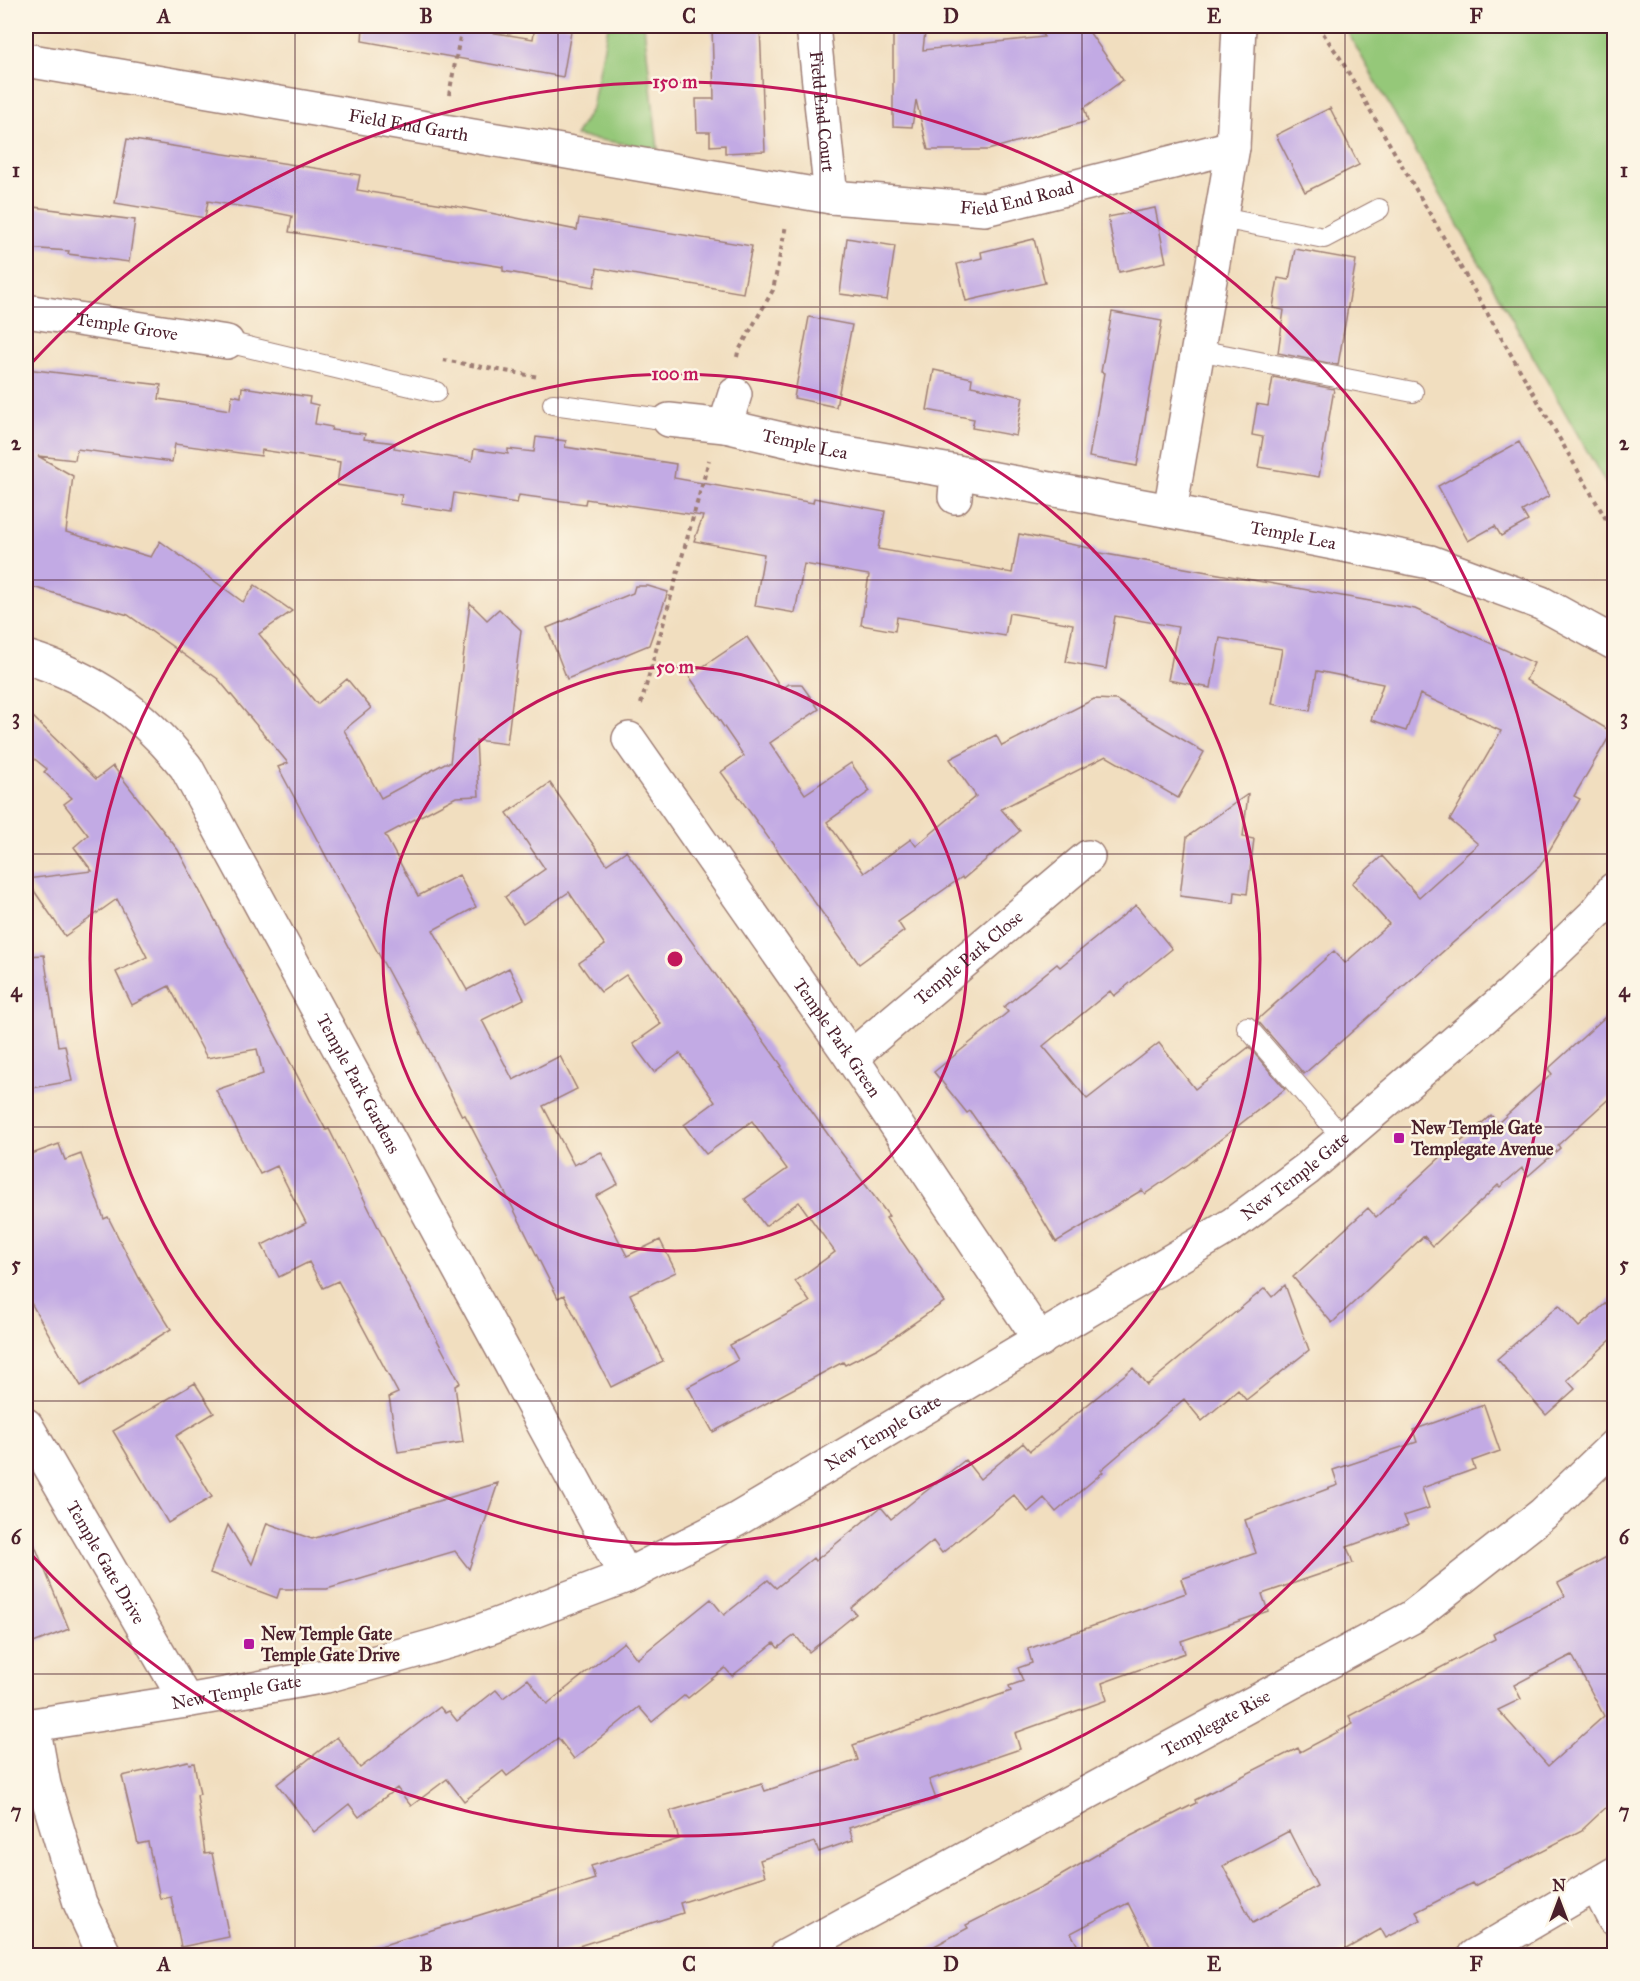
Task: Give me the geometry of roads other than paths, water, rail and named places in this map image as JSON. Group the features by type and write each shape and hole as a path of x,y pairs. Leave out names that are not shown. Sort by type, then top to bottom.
{"street":[{"name":"Field End Court","path":"813,26 831,197"},
{"path":"1170,511 1233,147 1239,26"},
{"name":"Field End Garth","path":"26,60 794,190"},
{"name":"Field End Road","path":"794,190 831,197 985,209 1233,147"},
{"name":"Temple Grove","path":"26,311 227,342"},
{"path":"725,426 735,394"},
{"name":"Temple Lea","path":"669,420 725,426 829,450 956,484 1170,511 1430,562 1541,603 1614,644"},
{"name":"Temple Park Gardens","path":"26,657 75,675 125,705 154,730 186,767 626,1576"},
{"name":"Temple Park Green","path":"629,739 850,1057 1040,1340"},
{"name":"Temple Park Close","path":"850,1057 1088,857"},
{"name":"New Temple Gate","path":"29,1726 326,1676 462,1638 626,1576 736,1520 1233,1224 1307,1169 1608,911"},
{"name":"Temple Gate Drive","path":"26,1425 186,1701"},
{"name":"Templegate Rise","path":"786,1956 1412,1617 1543,1514 1614,1446"},
{"path":"29,1726 47,1796 81,1903 105,1956"},
{"path":"1474,1956 1606,1880 1614,1919"}],"lane":[{"path":"1221,218 1324,238 1379,209"},
{"path":"227,342 436,392"},
{"path":"1198,350 1413,392"},
{"path":"553,404 669,420"},
{"path":"1247,1027 1343,1138"}],"place":[{"name":"New Temple Gate Templegate Avenue","path":"1399,1138"},
{"name":"New Temple Gate Temple Gate Drive","path":"249,1644"}]}
